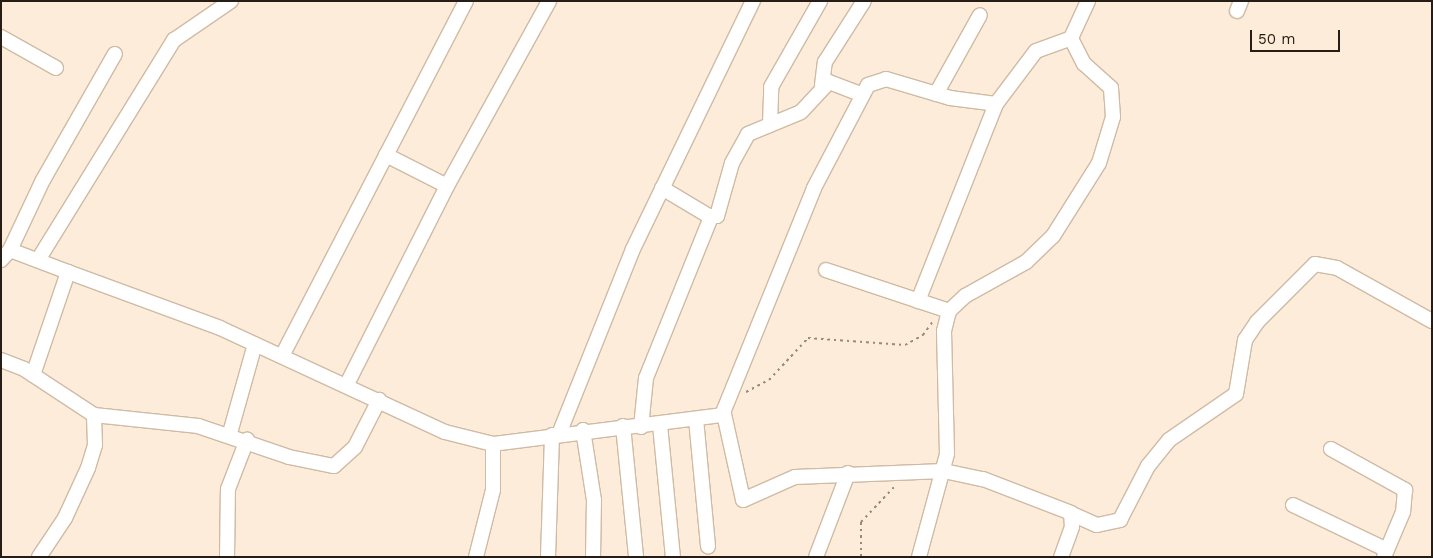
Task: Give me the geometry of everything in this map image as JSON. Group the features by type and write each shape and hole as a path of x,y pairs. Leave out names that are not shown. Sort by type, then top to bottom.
{"street":[{"path":"38,260 174,40 231,1"},
{"path":"282,356 466,1"},
{"path":"347,384 447,186 549,1"},
{"path":"548,557 556,434 599,330 662,188 753,1"},
{"path":"770,124 770,87 820,1"},
{"path":"641,427 646,378 711,217 722,209 740,142 770,124 801,112 822,85 825,62 864,1"},
{"path":"919,557 944,471 948,429 944,331 949,311 1038,252 1099,163 1114,98 1111,88 1074,49 1071,38 1088,1"},
{"path":"936,94 980,15"},
{"path":"1,37 56,68"},
{"path":"918,302 996,104 1036,51 1071,38"},
{"path":"115,54 43,180 6,255 38,260 256,344 347,384 445,432 493,444 583,430 660,425 724,414"},
{"path":"996,104 936,94 886,79 874,80 863,96 814,188 761,310 724,414 743,500 796,477 910,470 944,471 983,479 1097,525 1120,520 1148,466 1169,440 1236,394 1245,340 1257,322 1315,264 1337,268 1432,320"},
{"path":"822,85 836,83 863,96"},
{"path":"386,155 447,186"},
{"path":"662,188 711,217"},
{"path":"826,270 949,311"},
{"path":"33,375 68,272"},
{"path":"230,434 256,344"},
{"path":"1,360 33,375 94,415 172,421 230,434 289,457 334,466 355,446 379,400"},
{"path":"39,557 65,518 88,468 95,445 94,415"},
{"path":"696,419 708,546"},
{"path":"660,425 673,557"},
{"path":"623,426 636,557"},
{"path":"583,430 594,500 593,557"},
{"path":"228,557 228,489 248,440"},
{"path":"476,557 493,490 493,444"},
{"path":"1293,505 1385,553 1405,506 1405,490 1331,449"},
{"path":"816,557 848,473"},
{"path":"1061,557 1072,514"}],"path":[{"path":"744,394 769,380 808,338 904,344 949,311"},
{"path":"860,557 861,522 910,470"}]}
